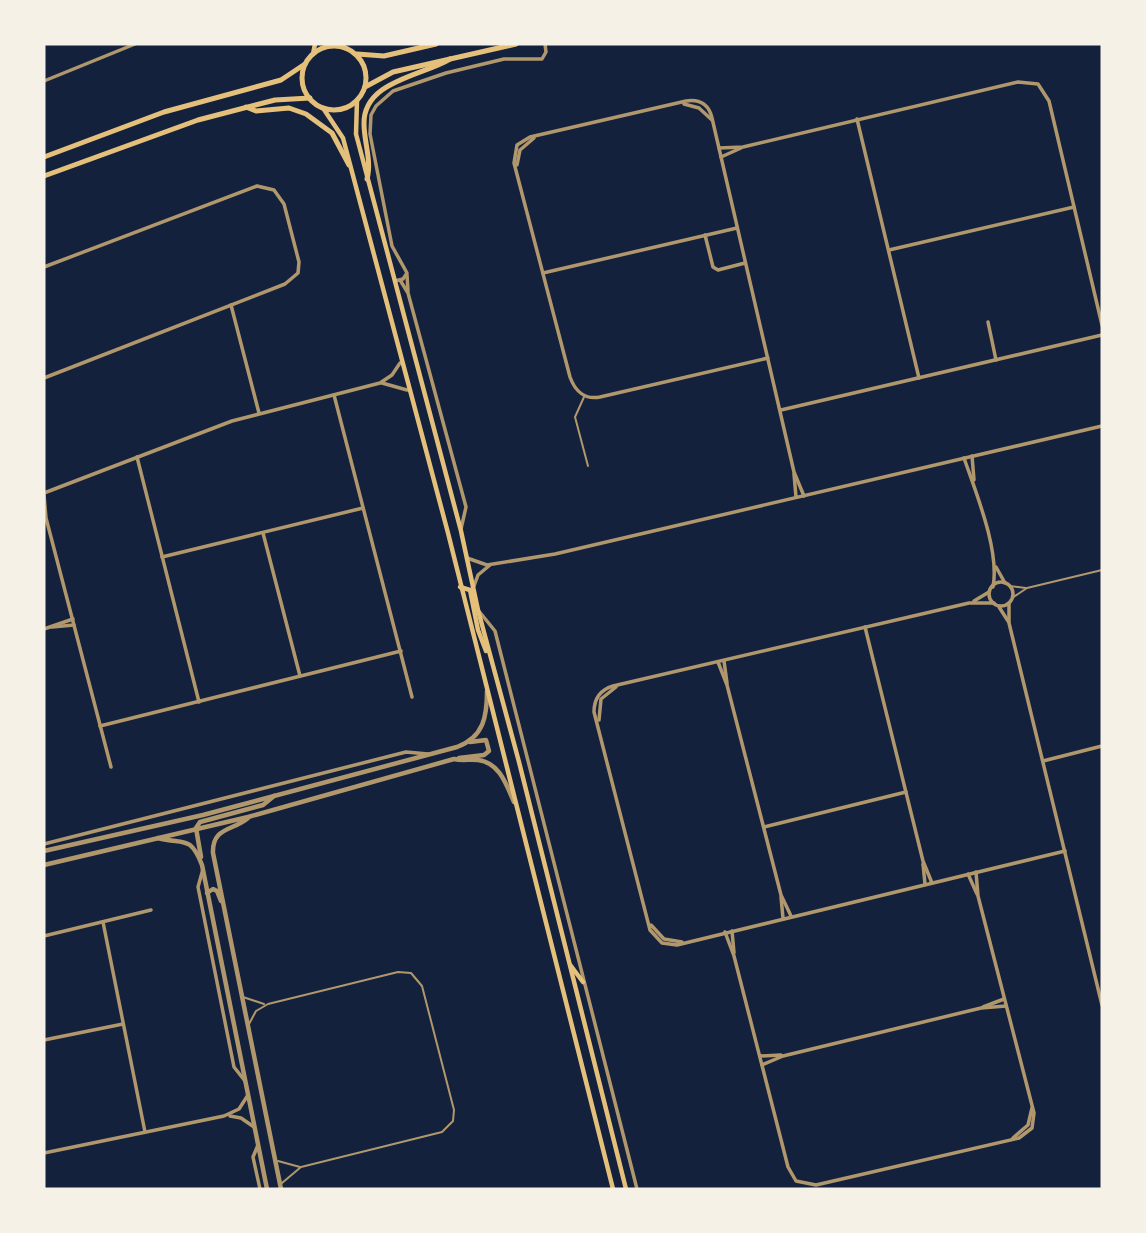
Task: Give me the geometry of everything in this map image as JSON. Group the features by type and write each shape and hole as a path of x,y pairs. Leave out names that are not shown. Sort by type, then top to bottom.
{"main road":[{"path":"313,54 315,44"},
{"path":"355,54 384,56 436,44"},
{"path":"323,108 345,108 357,100 365,87 387,74 516,44"},
{"path":"44,156 164,112 281,80 305,64 313,54 328,47 344,46 355,54 365,69 365,87"},
{"path":"367,179 369,166 364,121 373,98 385,87 450,59"},
{"path":"305,64 303,82 310,98 323,108 340,131 487,686 612,1189"},
{"path":"44,176 130,142 246,107 282,98 310,98"},
{"path":"357,100 354,128 397,281 626,1189"},
{"path":"246,107 259,111 289,108 306,114 332,133 349,165"},
{"path":"460,587 470,590 478,630 491,658"},
{"path":"547,934 560,931"},
{"path":"568,963 583,982"}],"street":[{"path":"44,81 135,44"},
{"path":"461,531 466,507 408,293 407,273 392,246 370,134 371,115 376,106 393,91 446,73 504,59 542,59 546,52 545,44"},
{"path":"719,149 743,147 1018,82 1038,84 1049,101 1102,325"},
{"path":"768,358 600,397 584,396 570,377 513,160 518,149 536,137 690,100 700,105 713,122 745,263 768,358 794,472 796,498"},
{"path":"857,120 919,378"},
{"path":"721,157 743,147"},
{"path":"44,267 252,187 271,189 283,200 299,262 298,273 285,284 44,377"},
{"path":"888,250 1074,207"},
{"path":"543,273 737,228"},
{"path":"705,235 713,267 718,270 745,263"},
{"path":"407,273 397,281 408,293"},
{"path":"231,305 259,413"},
{"path":"988,322 996,360"},
{"path":"780,411 1102,335"},
{"path":"380,383 392,375 400,363"},
{"path":"111,766 45,516 44,494 259,413 380,383 394,384 407,390"},
{"path":"334,394 412,697"},
{"path":"467,558 492,565 555,554 1102,426"},
{"path":"972,456 974,482 993,562 991,589 995,604 1009,623"},
{"path":"137,457 199,702"},
{"path":"964,458 974,482"},
{"path":"794,472 804,496"},
{"path":"162,557 363,508"},
{"path":"263,533 300,677"},
{"path":"993,562 1013,598 1009,603 1009,623 1102,1005"},
{"path":"474,586 478,575 492,565"},
{"path":"969,603 991,589 1007,585"},
{"path":"1009,603 969,603 606,688 594,712 599,722 654,938 669,945 1065,851"},
{"path":"478,610 495,631 637,1189"},
{"path":"44,629 73,619"},
{"path":"50,627 74,625"},
{"path":"865,627 923,862 925,884"},
{"path":"100,726 401,652"},
{"path":"724,661 727,685"},
{"path":"718,662 727,685 764,827 781,895 783,918"},
{"path":"469,742 484,720 487,686"},
{"path":"44,850 275,795 430,755 469,742 486,740 489,751 484,755 454,759 248,817 44,865"},
{"path":"1042,761 1102,746"},
{"path":"44,845 406,752 430,755"},
{"path":"454,759 481,760 493,766 500,772 514,802"},
{"path":"764,827 906,792"},
{"path":"267,1189 196,830 202,820 263,805 275,795"},
{"path":"248,817 220,832 213,844 281,1188"},
{"path":"158,838 185,841 194,848 202,867 198,887 234,1067 245,1081"},
{"path":"923,862 932,883"},
{"path":"725,932 734,956 788,1167 796,1181 816,1185 1011,1139 1030,1127 1035,1117 978,896 976,872"},
{"path":"968,874 978,896"},
{"path":"207,893 213,889 217,891 226,908"},
{"path":"781,895 791,916"},
{"path":"44,936 151,910"},
{"path":"649,920 660,936 684,942"},
{"path":"103,922 145,1132"},
{"path":"732,930 734,956"},
{"path":"762,1065 783,1056 981,1008 1004,999"},
{"path":"981,1008 1006,1006"},
{"path":"44,1040 123,1024"},
{"path":"760,1056 783,1056"},
{"path":"44,1153 224,1116 239,1109 248,1095"},
{"path":"224,1116 241,1118 255,1128"},
{"path":"258,1145 253,1154 260,1189"}],"lane":[{"path":"584,396 575,417 588,466"},
{"path":"1007,585 1027,588 1102,570"},
{"path":"1013,598 1027,588"},
{"path":"241,995 254,1002 268,1003 398,972 415,976 422,986 454,1110 453,1121 442,1132 301,1167 288,1174 281,1188"},
{"path":"248,1028 256,1011 268,1003"},
{"path":"275,1159 301,1167"}]}
